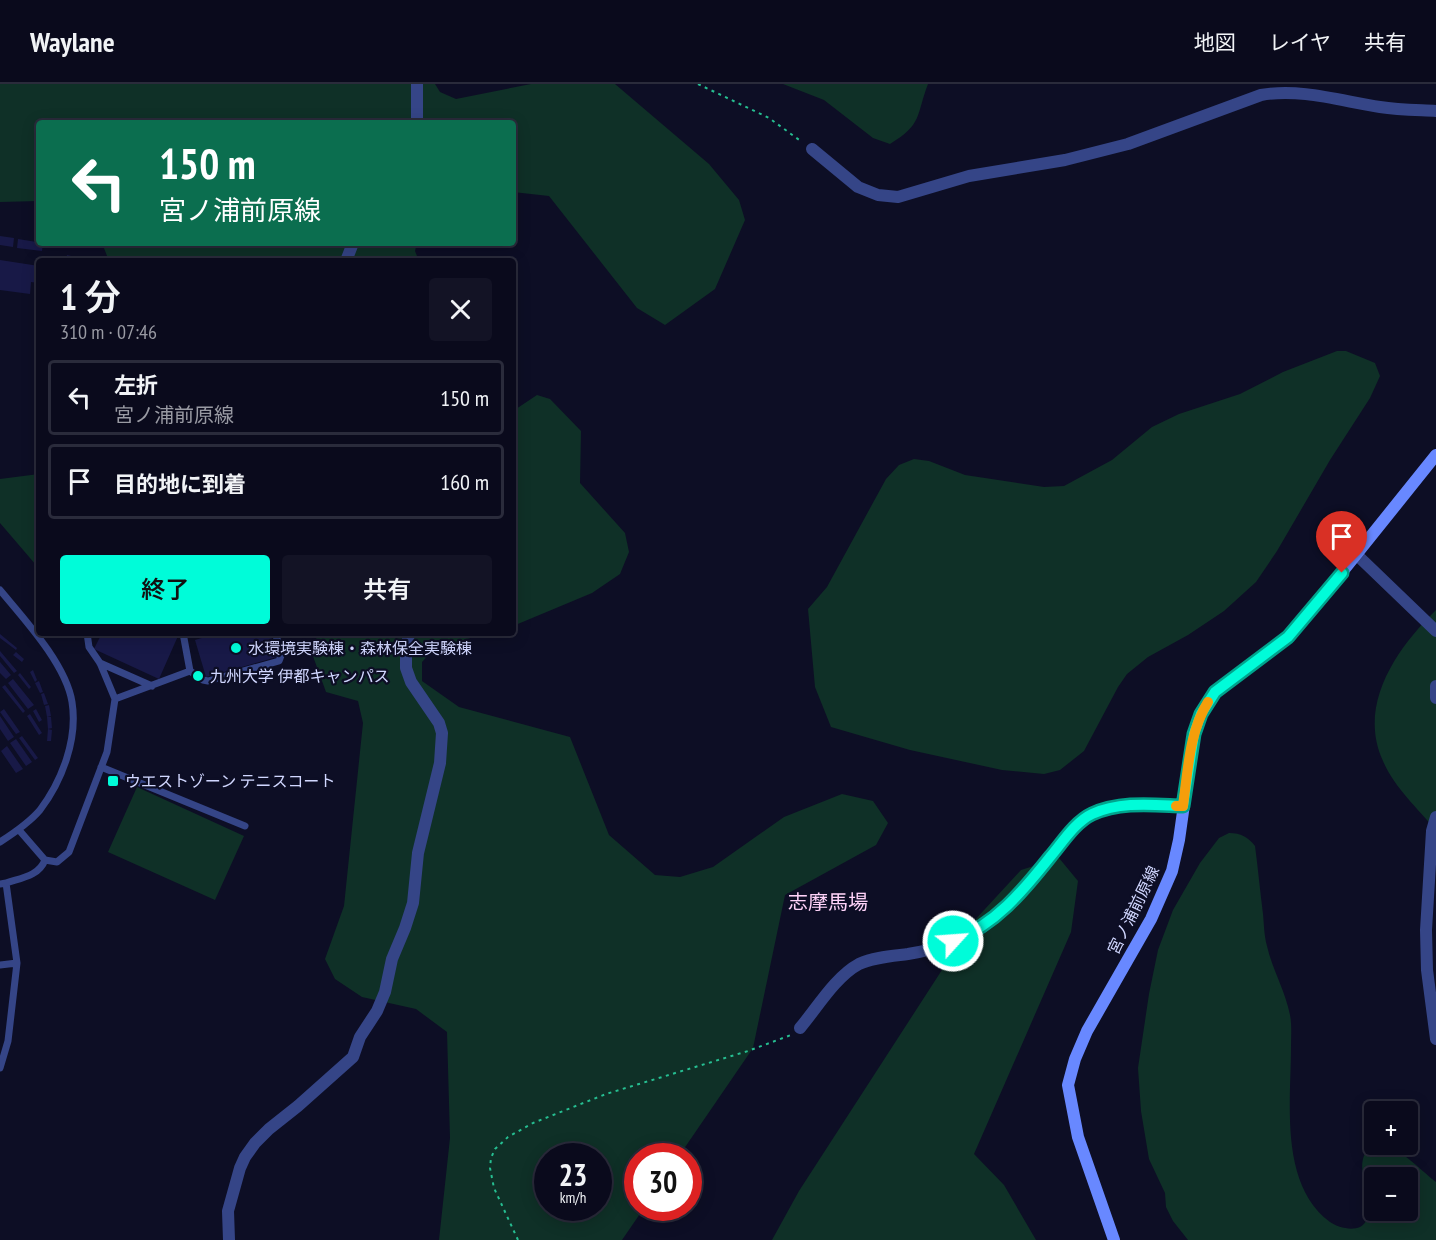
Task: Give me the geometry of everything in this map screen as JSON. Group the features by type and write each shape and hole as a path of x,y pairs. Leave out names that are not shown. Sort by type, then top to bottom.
{"main road":[{"name":"宮ノ浦前原線","path":"1114,1240 1078,1137 1068,1085 1075,1059 1087,1031 1164,893 1175,860 1194,734 1201,714 1215,692 1288,637 1436,455"}],"street":[{"path":"417,84 417,120"},
{"path":"812,149 858,187 878,195 898,197 969,176 1065,160 1128,144 1261,95 1299,93 1383,108 1436,111"},
{"path":"1357,555 1434,626"},
{"path":"229,1240 228,1219 231,1197 245,1157 269,1129 353,1057 360,1037 377,1011 385,992 392,958 413,903 418,854 441,763 442,733 439,723 411,682 406,668 409,636"},
{"path":"1436,686 1436,698"},
{"path":"800,1028 834,986 859,964 940,946 980,928 1008,906 1066,837 1090,815 1109,808 1137,804 1183,806"},
{"path":"1436,817 1432,831 1426,930 1427,970 1436,1039"}],"lane":[{"path":"0,590 36,633"},
{"path":"0,842 19,830 39,811 63,772 73,731 72,701 62,675 38,636"},
{"path":"19,830 45,860 57,862 69,852 102,767 107,752 114,699 100,663 89,646 87,636"},
{"path":"185,636 190,671 208,681 279,662 282,653 276,636"},
{"path":"100,663 152,686"},
{"path":"114,699 190,671"},
{"path":"102,767 245,826"},
{"path":"0,1068 9,1041 17,963 3,884 34,874 45,860"},
{"path":"0,965 17,963"}],"path":[{"path":"698,84 769,118 812,149"},
{"path":"518,1240 494,1188 490,1168 495,1149 508,1137 533,1123 606,1094 788,1038 800,1028"}],"green space":[{"path":"0,84 435,84 440,92 456,99 531,84 615,84 709,164 739,200 745,220 715,289 665,325 637,308 549,196 516,192 516,120 36,120 36,201 0,202"},
{"path":"783,84 928,84 917,118 908,131 890,144 873,138 824,100"},
{"path":"103,246 416,246 415,251 418,258 108,258"},
{"path":"1337,351 1346,351 1375,363 1380,376 1370,398 1330,460 1277,551 1256,582 1224,611 1188,635 1148,657 1127,674 1084,751 1060,770 1044,774 1002,770 910,750 831,727 815,687 808,609 827,587 886,479 899,465 914,459 929,461 965,475 1044,487 1064,486 1112,460 1152,427 1179,414 1240,394 1283,372"},
{"path":"537,395 550,399 581,431 580,483 625,533 629,552 620,574 592,593 516,625 516,409"},
{"path":"36,474 36,565 0,523 0,479"},
{"path":"1436,610 1436,830 1393,780 1388,771 1376,740 1375,719 1378,699 1395,660 1421,625"},
{"path":"318,636 477,636 435,648 422,662 422,681 459,707 570,737 609,835 655,875 680,877 713,867 784,817 842,794 873,801 888,823 876,845 785,895 753,1048 688,1143 624,1143 624,1221 635,1221 622,1240 439,1240 450,1138 447,1032 416,1009 362,997 335,979 325,959 344,906 363,723 358,701 326,692 310,648"},
{"path":"137,787 244,836 215,900 108,852"},
{"path":"1229,833 1247,838 1255,846 1266,942 1291,1019 1291,1141 1302,1186 1314,1206 1330,1222 1344,1228 1360,1227 1366,1221 1418,1221 1418,1167 1436,1182 1436,1240 1188,1240 1173,1221 1166,1207 1165,1193 1149,1159 1141,1111 1138,1068 1158,950 1173,910 1200,863 1219,838"},
{"path":"1059,858 1078,881 1071,932 974,1154 1004,1185 1036,1240 772,1240 799,1191 973,922 1021,870"},
{"path":"1365,1155 1403,1155 1418,1167 1364,1167 1364,1182 1362,1164"}],"building":[{"path":"0,236 14,238 13,247 0,245"},
{"path":"18,239 36,242 36,246 43,246 42,251 17,248"},
{"path":"0,260 36,266 36,283 31,282 30,294 0,290"},
{"path":"0,634 17,648 16,650 0,638"},
{"path":"100,636 178,636 159,679 94,649"},
{"name":"水環境実験棟・森林保全実験棟","path":"208,636 271,636 277,657 206,677 195,640"},
{"path":"0,651 17,671 14,673 0,656"},
{"path":"16,652 24,659 22,662 13,655"},
{"path":"0,662 11,675 6,679 0,673"},
{"path":"33,670 37,680 35,682 30,672"},
{"path":"20,673 31,687 29,689 18,675"},
{"path":"13,679 34,705 28,709 8,683"},
{"path":"39,681 43,692 40,693 35,683"},
{"path":"5,685 25,711 23,713 2,687"},
{"path":"44,693 48,704 44,705 41,694"},
{"path":"49,705 51,716 47,717 45,706"},
{"path":"4,709 20,732 16,734 0,712"},
{"path":"36,709 42,720 39,722 33,711"},
{"path":"30,714 42,733 39,735 27,716"},
{"path":"0,716 14,737 8,741 0,729"},
{"path":"47,717 51,717 52,728 48,729"},
{"path":"48,729 52,730 51,741 47,741"},
{"path":"22,736 38,758 35,760 19,738"},
{"path":"16,739 32,762 26,766 10,743"},
{"path":"7,746 23,769 16,773 1,751"}],"slow traffic":[{"path":"1176,806 1183,806 1194,734 1208,702"}],"place":[{"name":"水環境実験棟・森林保全実験棟","path":"236,648"},
{"name":"九州大学 伊都キャンパス","path":"198,676"},
{"name":"ウエストゾーン テニスコート","path":"113,781"}],"district":[{"name":"志摩馬場","path":"828,902"}],"route":[{"path":"953,941 980,928 1008,906 1066,837 1090,815 1109,808 1137,804 1183,806 1194,734 1201,714 1215,692 1288,637 1342,573"}]}
